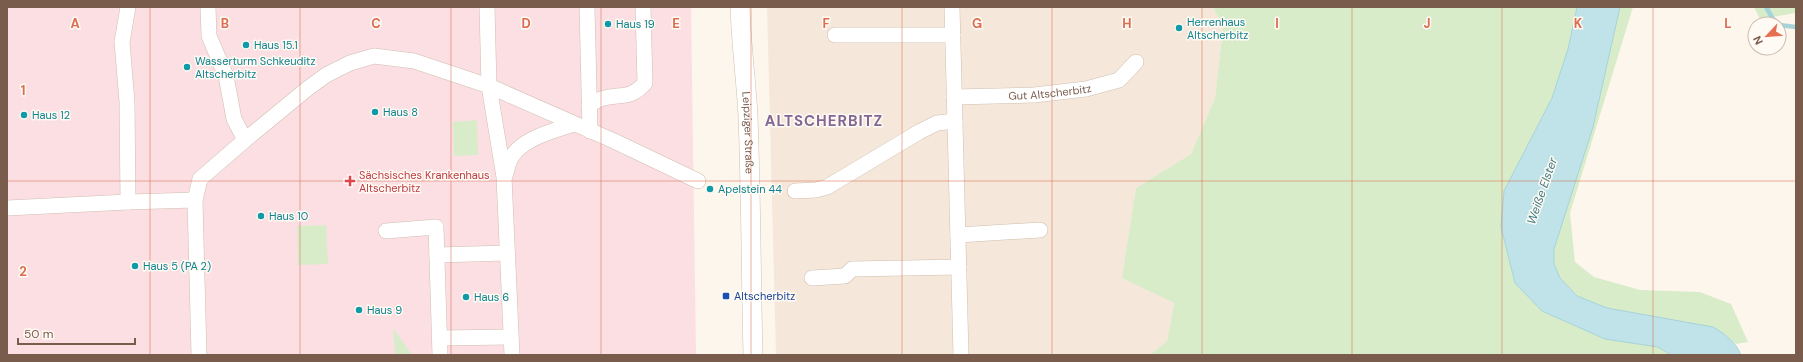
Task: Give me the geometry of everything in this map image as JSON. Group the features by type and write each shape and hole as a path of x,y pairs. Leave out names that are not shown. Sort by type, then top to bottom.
{"street":[{"path":"128,7 122,42 127,109 128,202"},
{"path":"208,7 209,36 226,76 234,119 245,140"},
{"path":"487,7 489,86 504,177 512,355"},
{"path":"587,7 590,131"},
{"path":"589,106 603,98 624,96 638,92 645,83 643,7"},
{"name":"Leipziger Straße","path":"740,7 741,44 748,114 751,225 750,286 753,355"},
{"path":"952,7 961,355"},
{"path":"835,35 953,35"},
{"path":"199,355 195,200 200,179 245,140 326,75 350,63 374,56 414,61 489,86 698,181"},
{"name":"Gut Altscherbitz","path":"954,96 1034,95 1086,89 1119,80 1136,62"},
{"path":"795,191 816,190 827,187 918,132 937,123 955,121"},
{"path":"504,177 512,157 523,145 542,135 574,124"},
{"path":"7,208 195,200"},
{"path":"386,231 436,227 440,355"},
{"path":"958,235 1040,230"},
{"path":"437,255 507,253"},
{"path":"812,278 845,276 852,270 959,267"},
{"path":"440,338 510,337"}],"shaded area":[{"name":"Sächsisches Krankenhaus Altscherbitz","path":"7,7 691,7 696,355 7,355"},
{"path":"767,7 1213,7 1223,27 1215,98 1191,154 1136,188 1123,278 1174,303 1167,341 1150,355 776,355"}],"green space":[{"path":"1213,7 1577,7 1568,49 1552,98 1504,191 1501,227 1515,283 1542,311 1605,339 1658,347 1671,355 1150,355 1167,341 1174,303 1122,278 1136,188 1191,154 1215,98 1223,27"},
{"path":"1620,7 1633,7 1570,213 1575,262 1594,277 1640,290 1700,292 1731,304 1748,342 1736,344 1725,334 1607,308 1577,296 1560,278 1554,264 1554,249 1593,127"},
{"path":"1754,7 1796,7 1796,13 1778,16 1758,16"},
{"path":"477,120 478,155 454,156 453,122"},
{"path":"326,225 328,264 298,265 297,226"},
{"path":"393,328 412,355 395,355"}],"water":[{"name":"Weiße Elster","path":"1577,7 1620,7 1593,127 1554,249 1554,264 1560,278 1577,296 1607,308 1713,327 1730,339 1741,355 1671,355 1658,347 1605,339 1542,311 1515,283 1501,227 1504,191 1552,98 1568,49"}],"waterway":[{"path":"1766,7 1771,16"},
{"path":"1787,26 1796,27"}],"place":[{"name":"Haus 19","path":"608,24"},
{"name":"Herrenhaus Altscherbitz","path":"1179,28"},
{"name":"Haus 15.1","path":"246,45"},
{"name":"Wasserturm Schkeuditz Altscherbitz","path":"187,67"},
{"name":"Haus 8","path":"375,112"},
{"name":"Haus 12","path":"24,115"},
{"name":"Sächsisches Krankenhaus Altscherbitz","path":"350,181"},
{"name":"Apelstein 44","path":"710,189"},
{"name":"Haus 10","path":"261,216"},
{"name":"Haus 5 (PA 2)","path":"135,266"},
{"name":"Altscherbitz","path":"726,296"},
{"name":"Haus 6","path":"466,297"},
{"name":"Haus 9","path":"359,310"}],"district":[{"name":"ALTSCHERBITZ","path":"824,121"}]}
